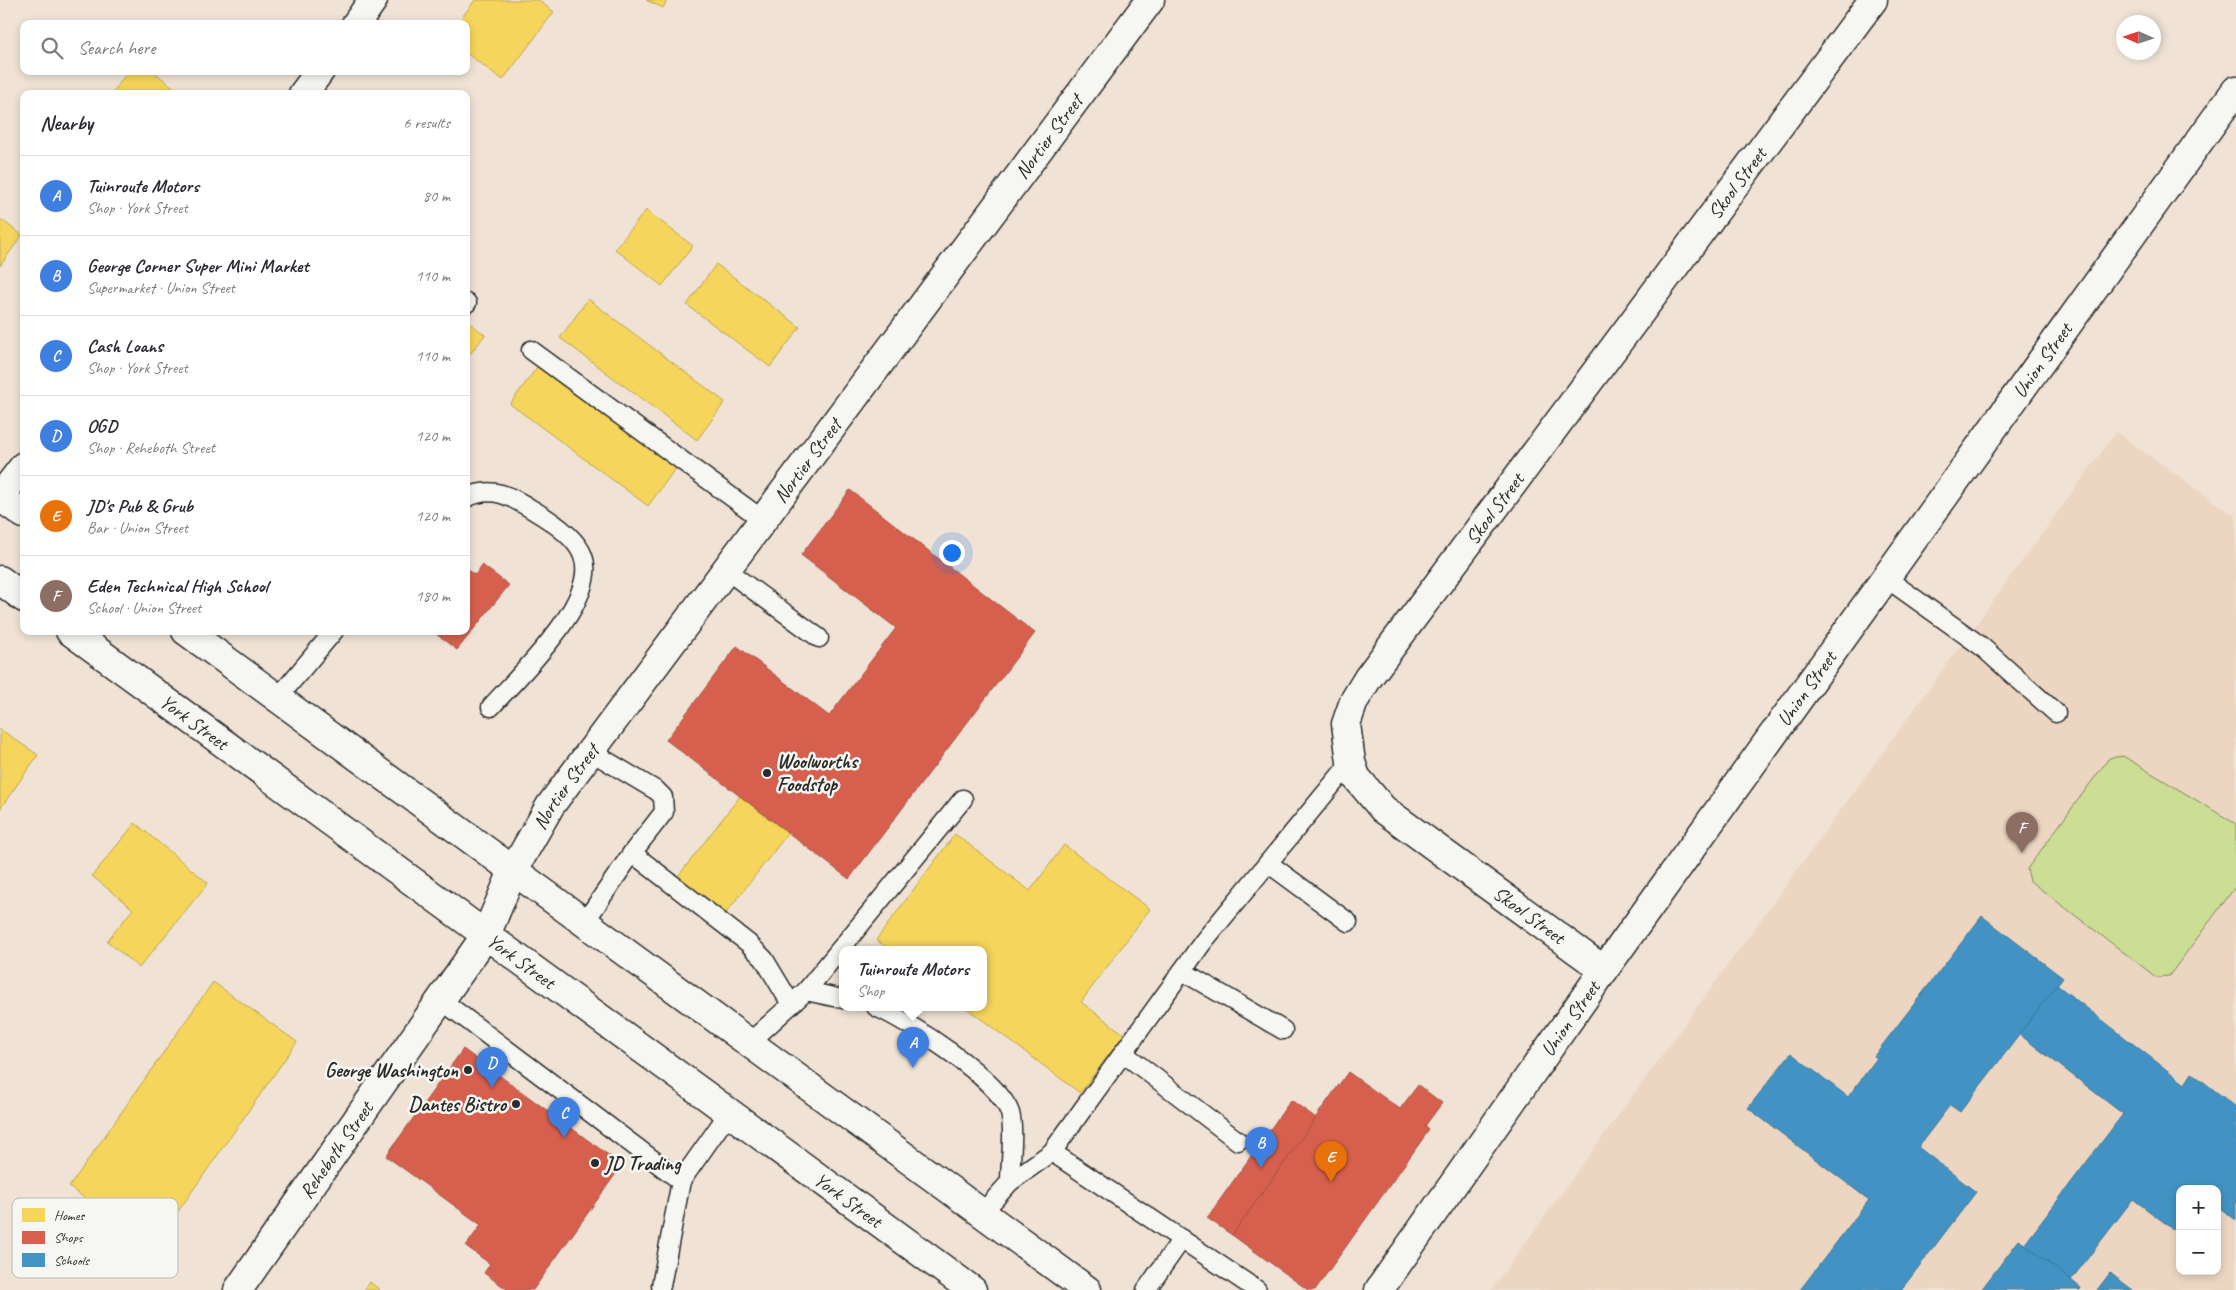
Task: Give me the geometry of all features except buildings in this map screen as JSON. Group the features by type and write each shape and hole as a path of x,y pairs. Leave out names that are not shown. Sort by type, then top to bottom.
{"street":[{"path":"359,20 374,0"},
{"name":"Nortier Street","path":"486,935 513,871 550,806 1150,0"},
{"name":"Skool Street","path":"1604,970 1383,809 1356,777 1351,762 1346,724 1354,701 1368,678 1872,0"},
{"path":"306,90 317,75"},
{"name":"Union Street","path":"1379,1290 1604,970 2236,90"},
{"path":"20,471 0,497 20,511"},
{"path":"0,580 20,595"},
{"name":"York Street","path":"75,635 728,1114 972,1290"},
{"path":"198,635 277,699 1087,1290"},
{"name":"Reheboth Street","path":"238,1290 486,935"}],"lane":[{"path":"531,350 763,520"},
{"path":"470,497 485,492 508,494 541,514 575,543 586,565 582,591 568,618 491,707"},
{"path":"726,570 819,638"},
{"path":"1886,578 1981,646 2056,713"},
{"path":"277,699 331,635"},
{"path":"584,923 632,853 664,812 663,797 657,791 590,751"},
{"path":"982,1213 1010,1182 1052,1152 1203,942 1351,762"},
{"path":"843,946 963,799"},
{"path":"632,853 748,943 764,959 791,1004"},
{"path":"1268,863 1348,922"},
{"path":"749,1044 806,991 839,951"},
{"path":"1182,971 1283,1030"},
{"path":"806,991 839,998"},
{"path":"441,1000 682,1181"},
{"path":"885,1011 898,1017 958,1059 981,1076 999,1094 1009,1112 1011,1125 1010,1182"},
{"path":"1123,1053 1238,1141"},
{"path":"661,1286 682,1181 728,1114"},
{"path":"1052,1152 1257,1290"},
{"path":"1146,1290 1182,1240"}],"shaded area":[{"path":"2116,432 2236,517 2236,1290 1491,1290"}],"green space":[{"path":"2123,756 2236,824 2236,886 2169,976 2156,977 2030,881 2027,869 2109,758"}],"place":[{"name":"Woolworths Foodstop","path":"767,773"},
{"name":"Eden Technical High School","path":"2022,853"},
{"name":"Tuinroute Motors","path":"913,1068"},
{"name":"George Washington","path":"468,1070"},
{"name":"OGD","path":"492,1088"},
{"name":"Dantes Bistro","path":"516,1104"},
{"name":"Cash Loans","path":"564,1138"},
{"name":"JD Trading","path":"595,1163"},
{"name":"George Corner Super Mini Market","path":"1261,1168"},
{"name":"JD's Pub & Grub","path":"1331,1182"}]}
